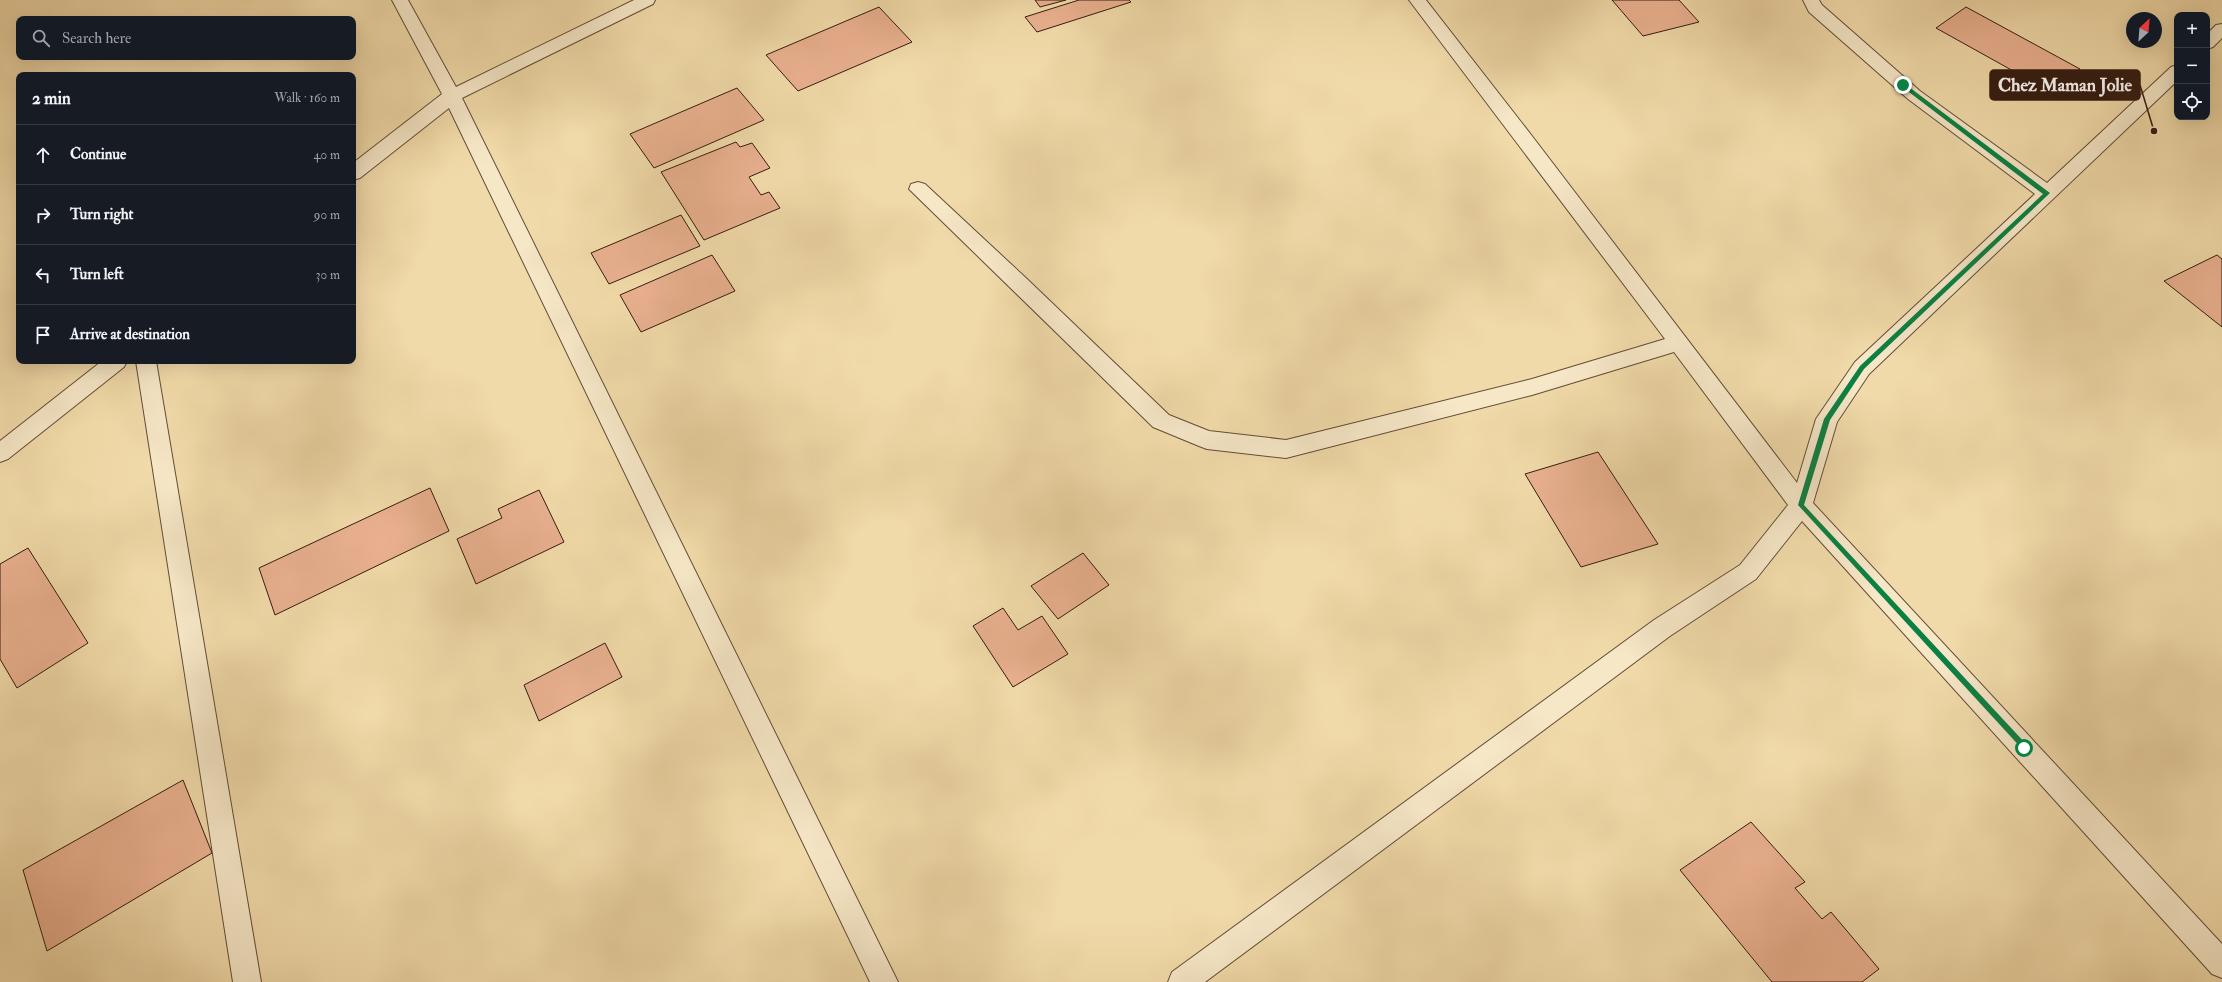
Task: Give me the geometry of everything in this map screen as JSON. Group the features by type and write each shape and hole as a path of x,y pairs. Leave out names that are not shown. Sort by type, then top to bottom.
{"street":[{"path":"400,0 452,96 884,982"},
{"path":"356,171 452,96 647,0"},
{"path":"1417,0 1526,140 1801,505 2222,964"},
{"path":"1811,0 1815,8 1914,95 2047,193"},
{"path":"2210,40 2222,29"},
{"path":"1182,982 1662,628 1748,572 1801,505 1827,419 1862,368 2174,74"},
{"path":"918,189 1020,284 1161,421 1207,440 1286,449 1532,387 1678,343"},
{"path":"0,453 113,364"},
{"path":"146,364 247,982"}],"building":[{"path":"1035,0 1066,0 1040,7"},
{"path":"1079,0 1129,0 1131,2 1037,32 1025,17"},
{"path":"1612,0 1679,0 1699,22 1643,36"},
{"path":"879,7 912,42 798,91 766,55"},
{"path":"1966,7 2080,69 2051,92 1936,28"},
{"path":"737,88 764,120 654,168 630,134"},
{"path":"736,142 740,147 752,143 770,168 749,177 761,195 769,192 780,208 704,240 661,172"},
{"path":"681,215 700,246 609,284 591,253"},
{"path":"712,255 735,291 641,332 620,295"},
{"path":"2217,255 2222,259 2222,327 2164,281"},
{"path":"1598,452 1658,544 1581,567 1525,474"},
{"path":"430,488 449,531 275,615 259,568"},
{"path":"539,490 564,542 476,584 457,539 502,518 498,509"},
{"path":"28,548 88,643 17,688 0,659 0,564"},
{"path":"1083,553 1109,585 1058,619 1031,586"},
{"path":"1003,608 1018,630 1042,616 1068,654 1013,687 973,626"},
{"path":"605,643 622,677 539,721 524,685"},
{"path":"183,780 212,853 47,951 23,870"},
{"path":"1751,822 1805,882 1795,888 1822,919 1831,912 1879,969 1862,982 1772,982 1680,870"}],"place":[{"name":"Chez Maman Jolie","path":"2154,131"}],"route":[{"path":"1903,85 1914,95 2047,193 1862,368 1827,419 1801,505 2024,748"}]}
